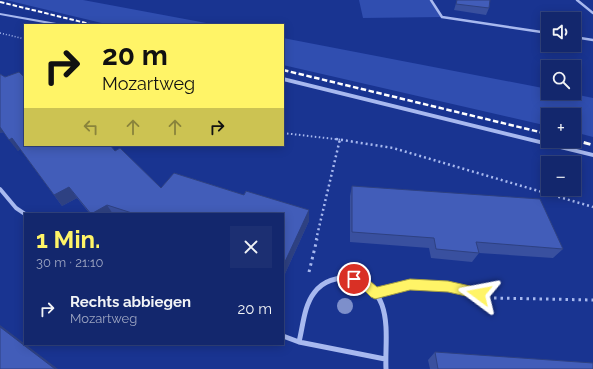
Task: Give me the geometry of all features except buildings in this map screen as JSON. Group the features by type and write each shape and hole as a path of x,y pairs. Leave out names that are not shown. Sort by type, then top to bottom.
{"street":[{"path":"431,0 442,17 541,32"},
{"path":"577,0 593,13"},
{"path":"0,14 56,24"},
{"path":"581,38 593,40"},
{"path":"284,79 593,155"},
{"path":"0,189 16,208 24,213"},
{"path":"299,342 308,304 313,294 320,286 330,280 342,277 354,279 366,284 375,293 382,304 386,369"},
{"path":"375,293 410,284 448,287 479,294"},
{"path":"284,336 299,342 385,359"}],"path":[{"path":"0,33 24,39"},
{"path":"284,133 393,148 593,207"},
{"path":"320,286 308,273 340,140"},
{"path":"479,294 493,298 593,300"}],"shaded area":[{"path":"6,0 83,0 212,24 106,24"},
{"path":"359,0 431,0 442,17 363,18"},
{"path":"284,38 541,88 541,100 581,100 581,96 593,98 593,137 581,134 581,108 541,108 541,124 284,65"}],"railway":[{"path":"0,2 90,24"},
{"path":"284,70 541,132"},
{"path":"581,142 593,145"}],"route":[{"path":"354,279 366,284 375,293 410,284 448,287 479,294"}]}
